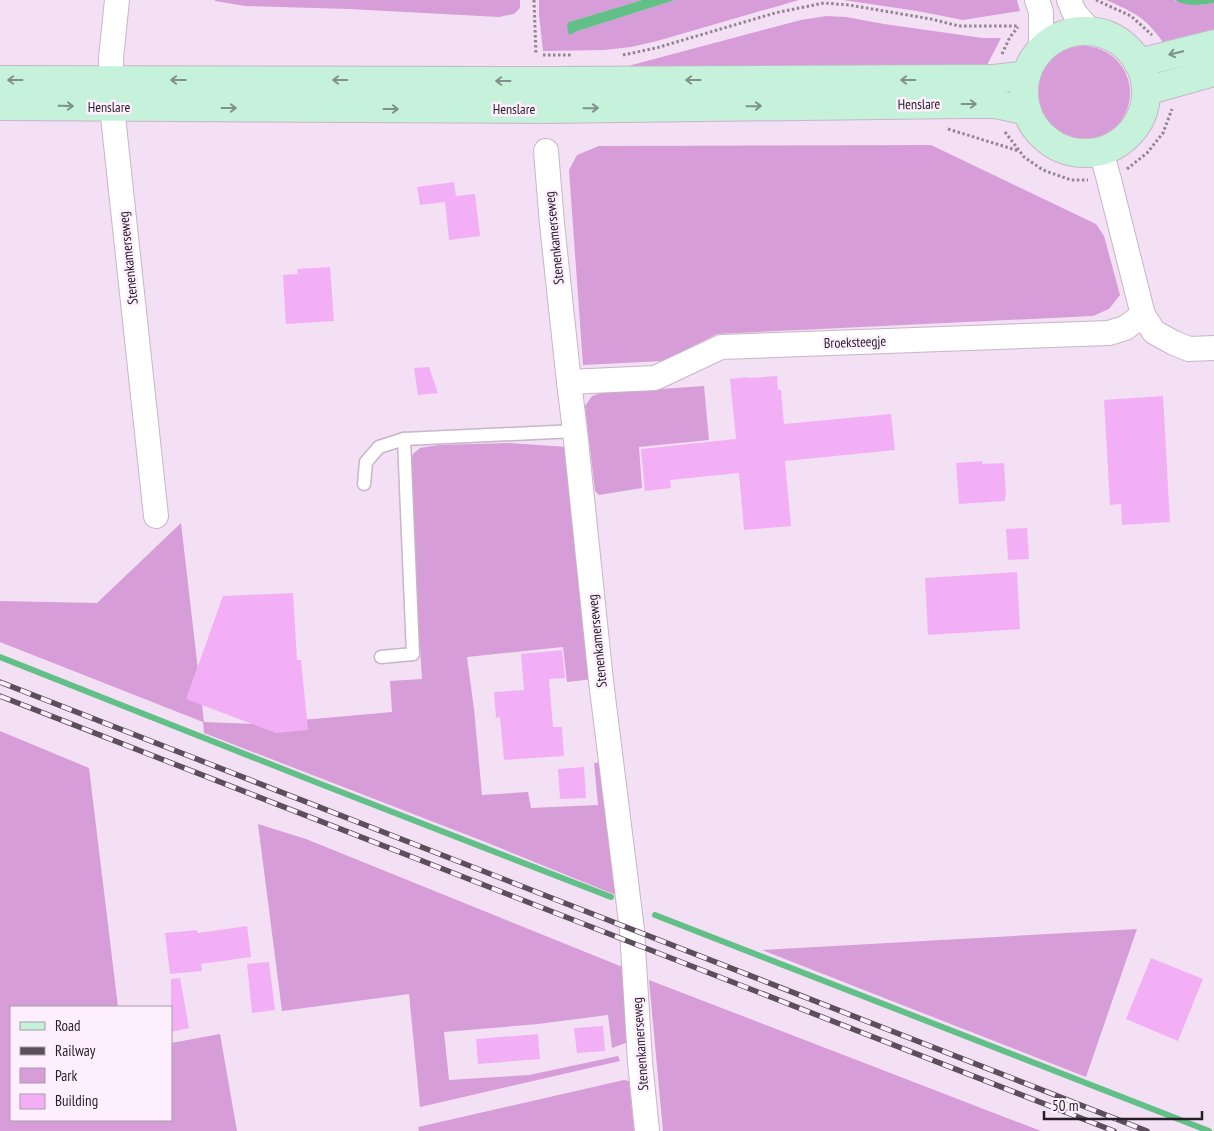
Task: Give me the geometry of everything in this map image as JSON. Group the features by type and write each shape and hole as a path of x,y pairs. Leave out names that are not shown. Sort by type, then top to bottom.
{"street":[{"name":"Stenenkamerseweg","path":"118,0 111,58 112,107 156,516"},
{"path":"1037,0 1041,12 1041,49"},
{"path":"1069,0 1074,12 1090,31"},
{"path":"1158,88 1144,76 1138,63 1123,44 1102,33 1078,31 1066,34 1041,49 1026,75 1024,93 1027,111 1032,122 1046,139 1066,150 1089,153 1104,163 1143,315 1154,332 1169,341 1189,349 1214,348"},
{"path":"1138,63 1214,44"},
{"path":"1104,163 1116,145 1128,135 1138,122 1144,107 1158,88 1214,72"},
{"name":"Henslare","path":"0,106 543,109 995,91 1026,75"},
{"name":"Henslare","path":"0,80 552,81 995,91 1027,111"},
{"name":"Stenenkamerseweg","path":"546,151 600,681 632,930 640,1062 647,1131"},
{"name":"Broeksteegje","path":"569,382 655,378 721,347 1109,333 1125,328 1143,315"}],"lane":[{"path":"364,484 366,462 379,447 404,439 575,430"},
{"path":"381,657 413,654 404,439"}],"path":[{"path":"534,0 536,55"},
{"path":"1096,0 1131,16 1159,42 1166,56"},
{"path":"617,55 656,48 775,13 824,4 858,6 959,26 1018,26"},
{"path":"1025,21 1018,26 1010,37 998,62 995,91 1005,132 1024,157 1043,170 1071,180 1088,180 1104,163 1127,169 1148,154 1162,133 1172,109 1158,88"},
{"path":"551,54 573,55"}],"green space":[{"path":"215,0 520,0 520,8 514,14 499,17 349,9 245,6"},
{"path":"539,0 642,0 569,22 571,35 575,32 675,0 799,0 631,47 604,50 543,51"},
{"path":"843,0 1017,0 1020,11 963,20"},
{"path":"1106,0 1175,0 1200,5 1214,3 1214,37 1167,49 1147,23 1137,15"},
{"path":"826,16 846,17 983,38 1001,38 986,67 574,70 575,66 628,66 801,20"},
{"path":"1083,46 1101,49 1116,60 1127,75 1130,93 1127,111 1116,126 1101,137 1083,140 1065,137 1050,126 1039,111 1036,93 1039,75 1050,60 1065,49"},
{"path":"931,145 1096,224 1104,236 1120,295 1109,309 1093,316 717,334 663,361 583,365 569,170 577,155 599,146"},
{"path":"704,386 709,440 639,447 642,488 599,495 595,491 585,406 592,396 601,393"},
{"path":"509,443 567,447 593,679 567,682 563,647 467,657 482,795 528,792 531,808 598,805 594,763 604,762 618,896 488,843 204,733 203,722 0,642 0,601 97,603 181,523 204,722 257,724 392,712 390,681 422,679 409,467 413,454 420,448 439,445"},
{"path":"0,731 89,768 118,1006 10,1006 10,1121 172,1121 172,1043 220,1034 237,1131 0,1131"},
{"path":"258,824 306,839 625,968 631,1041 612,1048 608,1015 538,1024 444,1032 449,1080 529,1075 618,1056 620,1061 420,1107 409,994 282,1011"},
{"path":"1137,929 1086,1077 762,950"},
{"path":"649,980 1041,1131 663,1131"},
{"path":"624,1080 629,1081 634,1131 419,1131 418,1127"}],"shaded area":[{"path":"642,0 675,0 575,32 571,35 568,33 567,25 569,22"},
{"path":"1175,0 1214,0 1214,3 1189,5"}],"building":[{"path":"454,182 456,196 475,194 480,236 449,240 445,202 420,205 417,187"},
{"path":"330,267 334,321 286,324 283,275 298,274 297,269"},
{"path":"429,367 438,393 418,395 414,368"},
{"path":"777,376 778,390 781,390 784,424 891,414 895,450 785,461 791,526 744,530 739,473 670,480 671,488 645,491 641,449 736,439 730,379"},
{"path":"1163,396 1170,522 1122,525 1121,504 1110,505 1104,400"},
{"path":"983,461 982,464 1004,463 1005,501 959,504 956,463"},
{"path":"1027,528 1029,559 1008,560 1006,529"},
{"path":"1017,572 1020,629 928,635 925,578"},
{"path":"293,593 297,660 301,660 308,730 276,733 186,699 223,596"},
{"path":"562,650 565,678 549,679 553,727 562,727 564,756 504,760 500,717 496,718 494,692 524,690 521,654"},
{"path":"584,767 586,798 560,799 558,769"},
{"path":"247,926 251,957 201,964 202,971 170,974 165,933 197,930 198,933"},
{"path":"1151,958 1203,979 1178,1041 1126,1019"},
{"path":"269,962 275,1010 252,1013 247,964"},
{"path":"180,978 189,1028 172,1032 171,1006 171,979"},
{"path":"603,1026 605,1051 577,1053 574,1028"},
{"path":"538,1034 540,1059 478,1064 476,1039"}],"waterway":[{"path":"0,657 611,897"},
{"path":"655,915 1209,1131"}],"railway":[{"path":"0,682 1147,1131"},
{"path":"0,696 1114,1131"}]}
